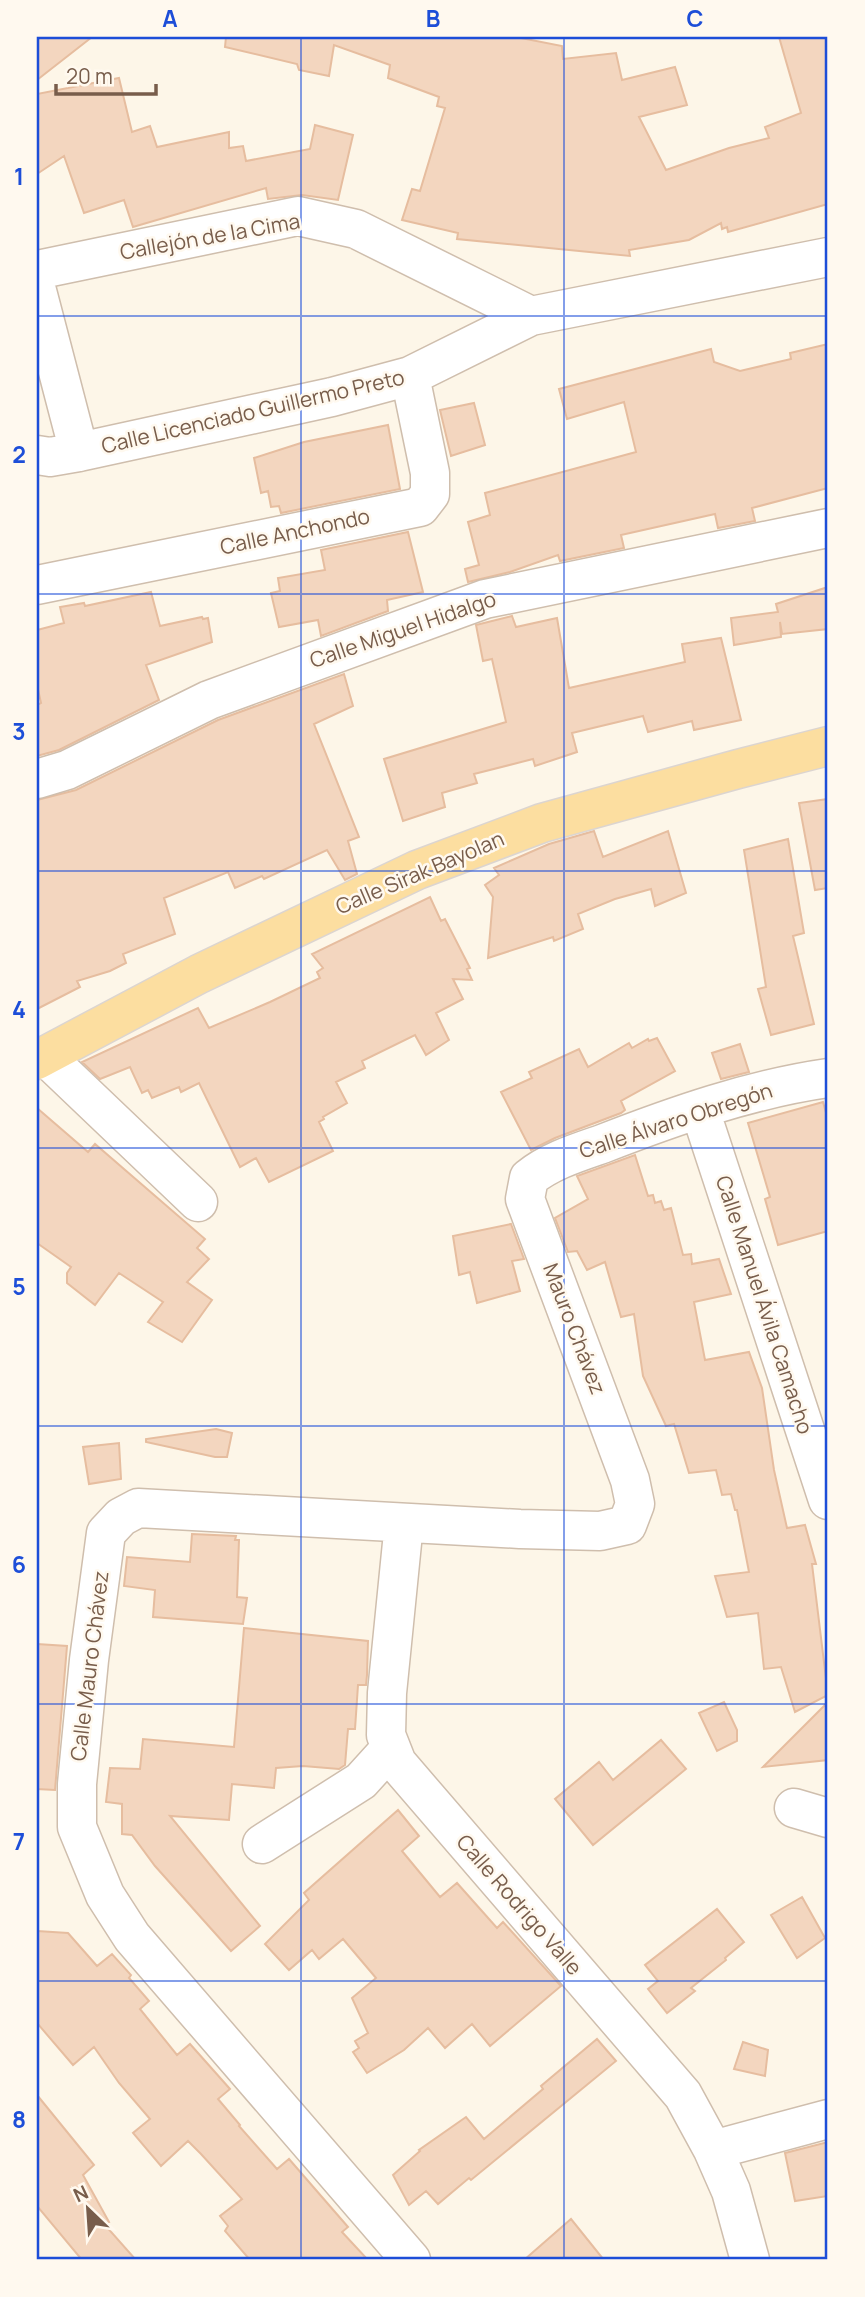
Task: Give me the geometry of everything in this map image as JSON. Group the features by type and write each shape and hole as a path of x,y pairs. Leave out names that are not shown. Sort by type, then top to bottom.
{"main road":[{"name":"Calle Sirak Bayolan","path":"42,1059 199,974 417,870 542,823 828,746"}],"street":[{"name":"Callejón de la Cima","path":"37,270 298,216 356,229 531,316"},
{"name":"Calle Licenciado Guillermo Preto","path":"37,455 50,457 79,452 332,397 410,376 531,316 828,257"},
{"path":"37,291 79,452"},
{"name":"Calle Anchondo","path":"37,586 420,506 430,494 430,473 410,376"},
{"name":"Calle Miguel Hidalgo","path":"37,779 67,770 209,700 485,599 828,528"},
{"path":"42,1059 198,1202"},
{"name":"Calle Álvaro Obregón","path":"529,1178 544,1166 636,1130 797,1083 828,1078"},
{"name":"Calle Manuel Ávila Camacho","path":"700,1110 828,1500"},
{"name":"Mauro Chávez","path":"529,1178 525,1199 630,1480"},
{"name":"Calle Mauro Chávez","path":"411,2260 132,1937 105,1895 77,1827 77,1784 89,1660 106,1533 121,1517 138,1508 600,1531 628,1525 635,1504 630,1480"},
{"name":"Calle Rodrigo Valle","path":"404,1523 387,1693 386,1735 390,1749 397,1762 683,2095 713,2150 731,2191 750,2260"},
{"path":"262,1844 361,1781 390,1749"},
{"path":"713,2150 828,2119"}],"building":[{"path":"37,37 92,37 37,80"},
{"path":"226,37 516,37 562,46 563,59 616,53 622,80 675,67 687,105 639,117 666,170 729,148 769,138 765,127 801,113 779,37 828,37 828,204 728,232 727,227 722,229 721,223 689,240 629,250 630,256 457,239 458,233 402,220 412,189 420,191 445,108 437,106 439,97 388,78 390,65 334,45 329,76 299,70 297,64 225,47"},
{"path":"119,78 132,132 150,126 157,147 229,132 229,148 243,146 246,161 310,149 315,125 353,135 338,200 302,195 268,199 266,188 133,227 124,200 84,213 64,156 37,174 37,94"},
{"path":"828,344 828,488 752,508 755,521 718,528 715,514 621,535 624,548 560,561 558,555 510,572 468,582 465,569 479,565 468,522 490,515 485,493 636,452 624,402 567,419 559,389 711,349 714,362 740,371 791,359 790,353"},
{"path":"474,403 485,445 451,456 440,410"},
{"path":"388,425 400,489 281,513 279,506 271,507 268,491 261,493 254,458 304,442"},
{"path":"408,532 423,592 387,600 388,611 321,636 318,620 279,627 271,593 280,591 278,578 325,570 321,550"},
{"path":"828,587 828,629 782,634 780,622 781,637 734,645 731,618 778,612 776,604"},
{"path":"151,592 160,626 208,618 212,642 146,665 159,700 59,750 37,756 37,705 41,703 37,685 37,630 64,623 60,607 84,603 85,606"},
{"path":"512,616 516,627 557,618 569,688 685,662 682,644 721,638 741,720 694,730 692,721 648,732 643,716 572,733 577,752 535,766 533,759 474,774 477,783 442,793 445,807 403,821 384,759 506,722 492,659 483,661 476,625"},
{"path":"344,674 353,706 314,724 359,837 348,841 357,874 345,880 327,850 264,879 262,876 235,888 228,872 164,898 175,934 123,954 126,963 77,981 80,987 37,1009 37,800 76,790 218,720"},
{"path":"828,799 828,888 815,890 799,803"},
{"path":"594,831 603,857 668,831 686,893 655,906 651,889 615,899 578,914 583,929 554,941 553,937 488,958 493,897 485,885 499,875 494,868 549,844"},
{"path":"788,839 804,933 793,936 814,1024 771,1035 758,989 766,987 744,850"},
{"path":"430,897 441,921 445,919 470,968 467,969 472,980 453,979 463,999 436,1013 449,1040 426,1055 415,1035 362,1061 365,1068 336,1082 347,1103 319,1122 333,1151 269,1182 256,1158 240,1167 199,1083 181,1092 179,1087 152,1098 148,1090 142,1093 130,1067 100,1079 82,1062 198,1008 209,1028 270,1002 320,978 317,972 323,968 312,954"},
{"path":"657,1038 675,1071 621,1101 625,1110 621,1113 531,1150 501,1092 532,1078 529,1072 579,1049 588,1067 629,1043 632,1048 648,1039"},
{"path":"740,1044 749,1072 721,1079 712,1053"},
{"path":"823,1102 828,1120 828,1231 778,1245 765,1199 770,1197 748,1123"},
{"path":"37,1108 88,1152 95,1144 205,1239 197,1248 209,1259 187,1282 212,1300 182,1342 148,1322 163,1302 119,1273 95,1305 67,1283 67,1273 71,1267 37,1243"},
{"path":"635,1155 648,1196 653,1195 655,1203 661,1201 664,1210 671,1208 683,1255 691,1254 692,1264 719,1259 731,1294 694,1302 705,1360 749,1352 762,1388 774,1470 787,1528 805,1525 816,1564 812,1564 828,1695 795,1712 781,1667 764,1669 758,1613 727,1617 715,1576 749,1572 737,1510 731,1494 722,1495 716,1470 689,1473 674,1424 666,1426 643,1376 634,1314 621,1317 605,1262 587,1270 577,1251 568,1252 555,1218 588,1199 577,1176"},
{"path":"511,1224 524,1259 512,1261 520,1291 477,1303 470,1272 459,1275 453,1236"},
{"path":"216,1429 232,1433 227,1457 215,1457 146,1442 146,1439"},
{"path":"119,1443 121,1479 89,1484 83,1447"},
{"path":"192,1534 236,1536 235,1540 239,1540 237,1597 247,1598 243,1624 153,1617 155,1590 124,1586 127,1557 190,1562"},
{"path":"244,1628 368,1641 367,1675 366,1685 358,1685 355,1729 348,1729 345,1765 339,1769 303,1766 276,1768 274,1788 232,1784 229,1820 170,1816 260,1926 231,1951 155,1866 132,1835 122,1834 122,1804 106,1802 110,1768 140,1769 143,1739 234,1747"},
{"path":"37,1644 67,1646 55,1790 37,1789"},
{"path":"724,1702 737,1730 737,1741 717,1751 699,1713"},
{"path":"828,1702 828,1760 763,1767"},
{"path":"661,1740 686,1769 593,1845 555,1799 599,1762 613,1780"},
{"path":"398,1810 419,1836 402,1851 440,1897 457,1883 497,1928 503,1922 561,1986 490,2046 472,2024 445,2048 428,2028 404,2050 367,2073 353,2052 359,2048 355,2041 368,2033 352,1998 376,1978 343,1939 319,1959 312,1950 289,1970 265,1944 309,1900 304,1893"},
{"path":"802,1897 825,1938 797,1958 771,1915"},
{"path":"717,1909 744,1942 691,1988 695,1991 667,2013 648,1989 658,1981 645,1965"},
{"path":"37,1931 68,1933 97,1966 112,1954 149,2001 140,2009 177,2055 190,2044 230,2089 218,2099 239,2126 277,2169 289,2159 348,2227 342,2232 368,2260 250,2260 225,2231 228,2226 220,2216 242,2199 188,2141 161,2166 133,2133 150,2119 119,2083 94,2047 73,2065 37,2023"},
{"path":"597,2039 616,2061 438,2204 426,2191 409,2205 393,2175 419,2150 466,2117 484,2139"},
{"path":"743,2042 768,2050 765,2076 734,2069"},
{"path":"37,2095 94,2165 83,2175 109,2222 104,2224 136,2260 82,2260 37,2206"},
{"path":"828,2142 828,2196 795,2201 785,2153"},
{"path":"571,2219 604,2260 524,2260"}]}
